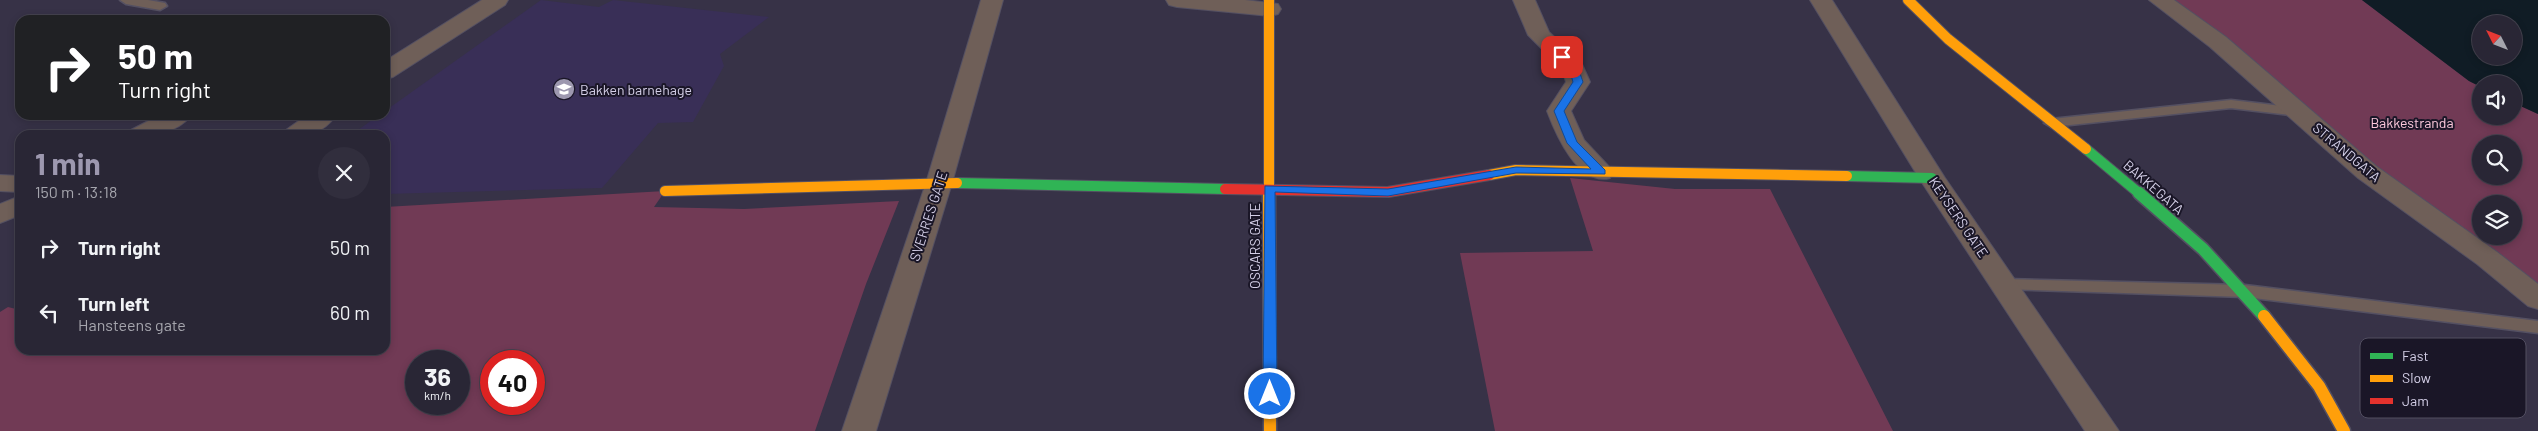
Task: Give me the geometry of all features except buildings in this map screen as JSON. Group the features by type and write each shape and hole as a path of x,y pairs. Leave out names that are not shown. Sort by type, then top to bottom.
{"street":[{"path":"390,69 496,0"},
{"name":"SVERRES GATE","path":"859,431 939,184 992,0"},
{"path":"1177,0 1269,5"},
{"path":"1524,0 1538,35 1573,66 1578,82 1559,111 1572,143 1601,172"},
{"name":"KEYSERS GATE","path":"1821,0 1932,178 2006,285 2102,431"},
{"name":"BAKKEGATA","path":"1908,0 1948,39 2144,196 2245,291 2319,386 2344,431"},
{"name":"STRANDGATA","path":"2160,0 2218,42 2367,172 2487,258 2538,299"},
{"name":"OSCARS GATE","path":"1269,5 1270,431"},
{"path":"390,53 430,41"},
{"path":"150,130 169,120"},
{"path":"302,130 317,120"},
{"path":"665,191 939,184 1388,192 1516,170 1932,178"},
{"path":"0,183 15,184"},
{"path":"0,216 15,207"}],"lane":[{"path":"126,0 160,6"},
{"path":"2051,123 2231,104 2299,112"},
{"path":"2006,285 2245,291 2538,328"}],"shaded area":[{"name":"Bakken barnehage","path":"541,0 599,7 613,0 769,17 720,54 724,66 693,122 658,123 602,188 390,194 390,130 358,130 372,120 390,120 390,107"}],"green space":[{"name":"Bakkestranda","path":"2160,0 2362,0 2472,82 2472,125 2522,125 2522,107 2538,114 2538,299"},
{"path":"1570,178 1675,189 1770,189 1893,431 1495,431 1460,253 1593,251"},
{"path":"665,191 654,207 744,209 899,201 866,284 815,431 0,431 0,312 8,307 15,309 15,355 390,355 390,207"}],"water":[{"path":"2362,0 2538,0 2538,114 2522,107 2522,75 2472,75 2472,82"}],"traffic: fast":[{"path":"2086,149 2203,249 2264,316"},
{"path":"1847,176 1932,178"},
{"path":"957,183 1225,189"}],"traffic: slow":[{"path":"1269,0 1270,431"},
{"path":"1908,0 1948,39 2086,149"},
{"path":"1489,175 1516,170 1847,176"},
{"path":"665,191 957,183"},
{"path":"2264,316 2319,386 2344,431"}],"traffic: jam":[{"path":"1225,189 1388,192 1489,175"}],"place":[{"name":"Bakken barnehage","path":"564,89"}],"route":[{"path":"1270,394 1269,189 1388,192 1516,170 1601,172 1572,143 1559,111 1567,96 1578,82 1573,66 1562,57"}]}
